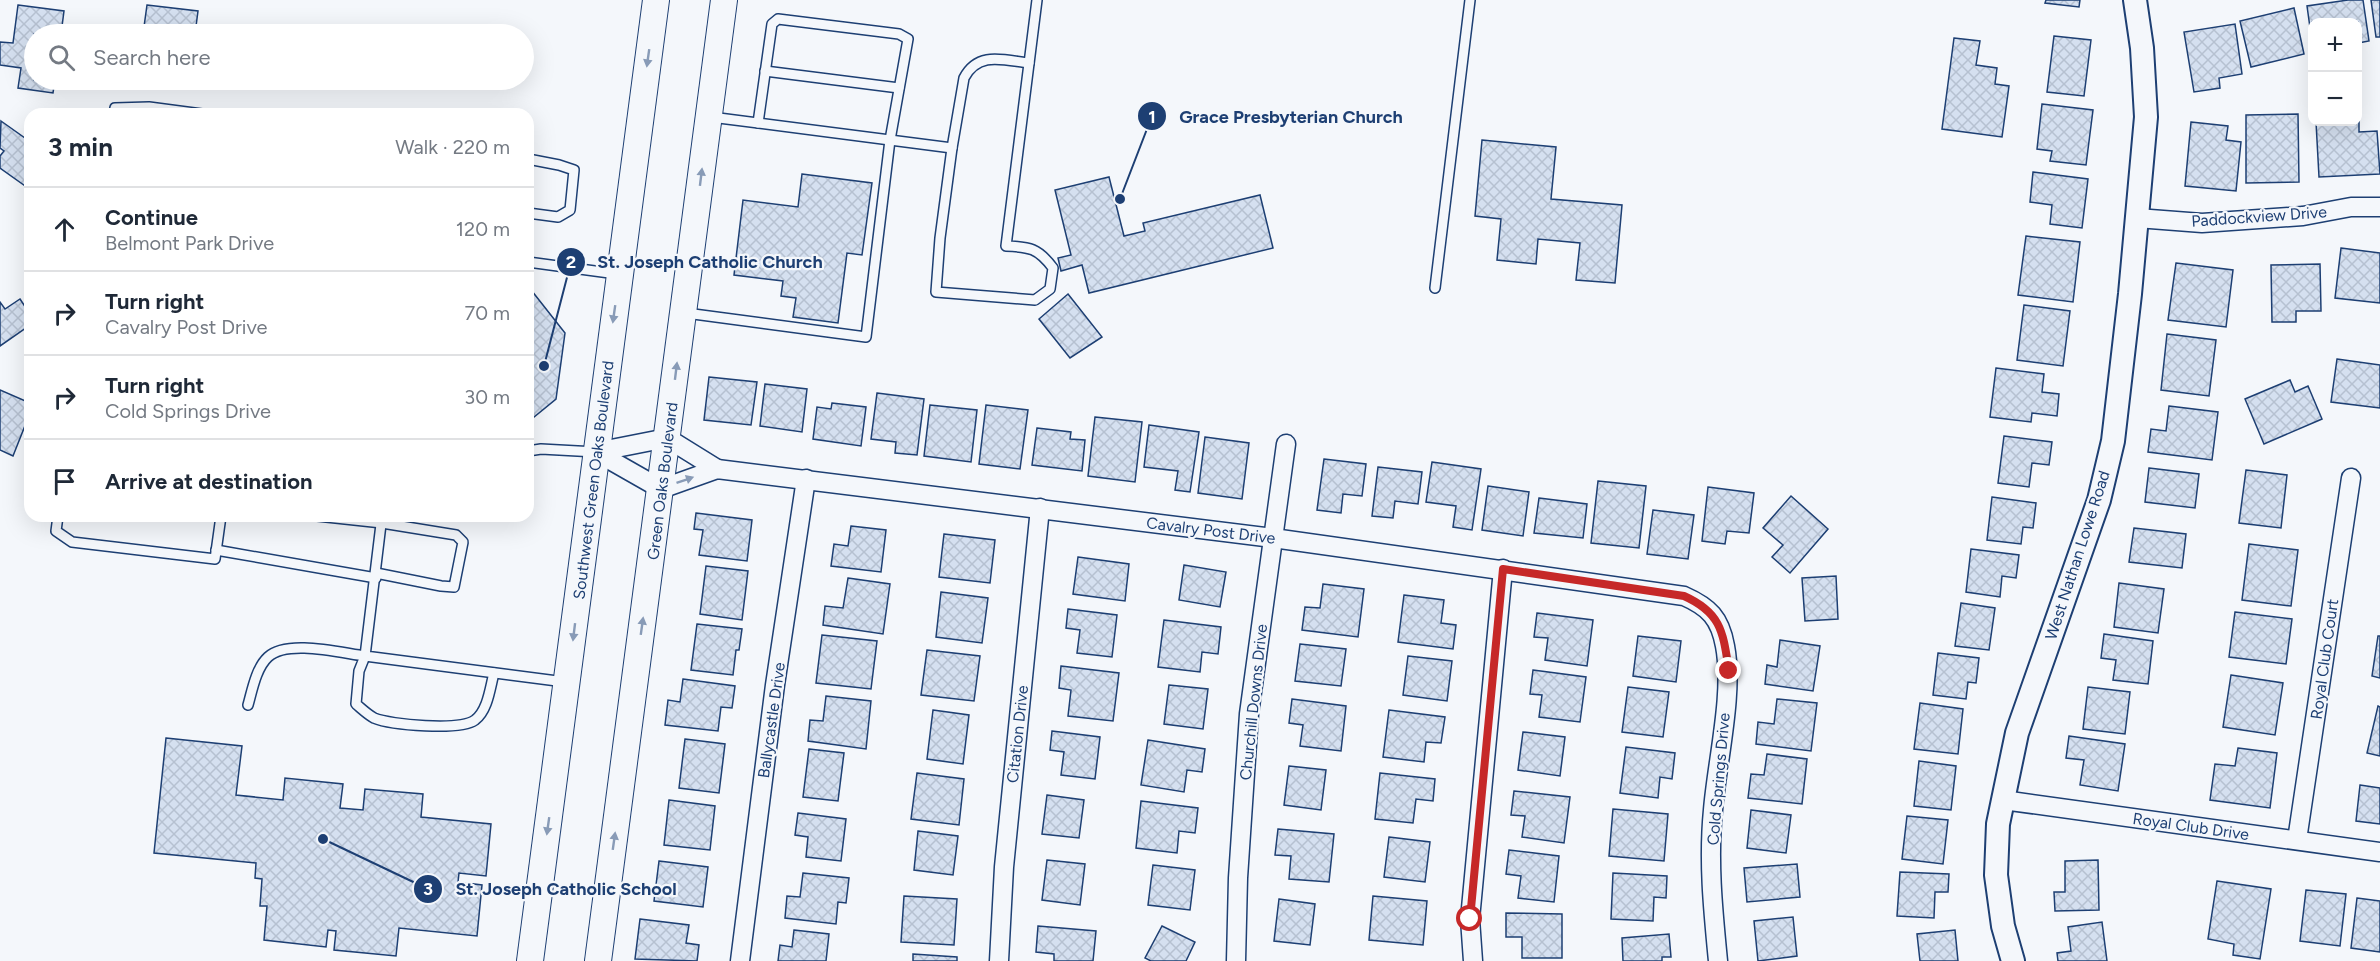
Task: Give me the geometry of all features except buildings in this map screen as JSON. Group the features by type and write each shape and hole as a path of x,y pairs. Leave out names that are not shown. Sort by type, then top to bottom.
{"main road":[{"name":"Southwest Green Oaks Boulevard","path":"530,961 656,0"},
{"name":"Green Oaks Boulevard","path":"598,961 724,0"}],"street":[{"name":"West Nathan Lowe Road","path":"2013,961 2003,926 1996,875 1998,824 2017,733 2099,500 2113,441 2146,117 2142,48 2135,0"},
{"name":"Paddockview Drive","path":"2137,218 2202,223 2303,216 2351,207 2380,207"},
{"path":"596,452 667,438"},
{"name":"Cavalry Post Drive","path":"667,438 717,469 1040,508 1503,569 1684,596 1703,604"},
{"name":"Churchill Downs Drive","path":"1236,961 1238,878 1249,714 1286,444"},
{"path":"596,452 661,489"},
{"name":"Cavalry Post Drive","path":"661,489 717,469"},
{"name":"Royal Club Court","path":"2297,840 2351,478"},
{"name":"Ballycastle Drive","path":"740,961 806,479"},
{"name":"Citation Drive","path":"999,961 1004,867 1040,508"},
{"path":"1473,961 1470,919 1503,569"},
{"name":"Cold Springs Drive","path":"1703,604 1716,619 1725,644 1729,671 1713,811 1711,857 1718,961"},
{"name":"Royal Club Drive","path":"2003,800 2380,852"}],"lane":[{"path":"1029,63 988,59 976,62 968,69 964,78 940,238 936,292 1035,300 1050,289 1053,268 1041,252 1006,246 1037,0"},
{"path":"1435,288 1470,0"},
{"path":"683,313 866,337 890,140 908,39 899,34 778,19 772,24 758,123"},
{"path":"765,71 899,88"},
{"path":"115,108 157,108"},
{"path":"709,116 952,148"},
{"path":"534,160 574,170 570,210 558,217 534,214"},
{"path":"534,263 620,275"},
{"path":"534,450 596,452"},
{"path":"57,522 56,531 72,542 215,559 220,522"},
{"path":"382,522 365,656 359,671 356,704 376,719 443,728 461,726 475,720 483,711 494,673"},
{"path":"216,550 441,586 454,586 463,542 456,535 392,522"},
{"path":"248,705 256,679 267,658 276,652 292,648 568,682"}],"place":[{"name":"Grace Presbyterian Church","path":"1120,199"},
{"name":"St. Joseph Catholic Church","path":"544,366"},
{"name":"St. Joseph Catholic School","path":"323,839"}],"route":[{"path":"1470,919 1503,569 1684,596 1703,604 1716,619 1725,644 1729,671"}]}
